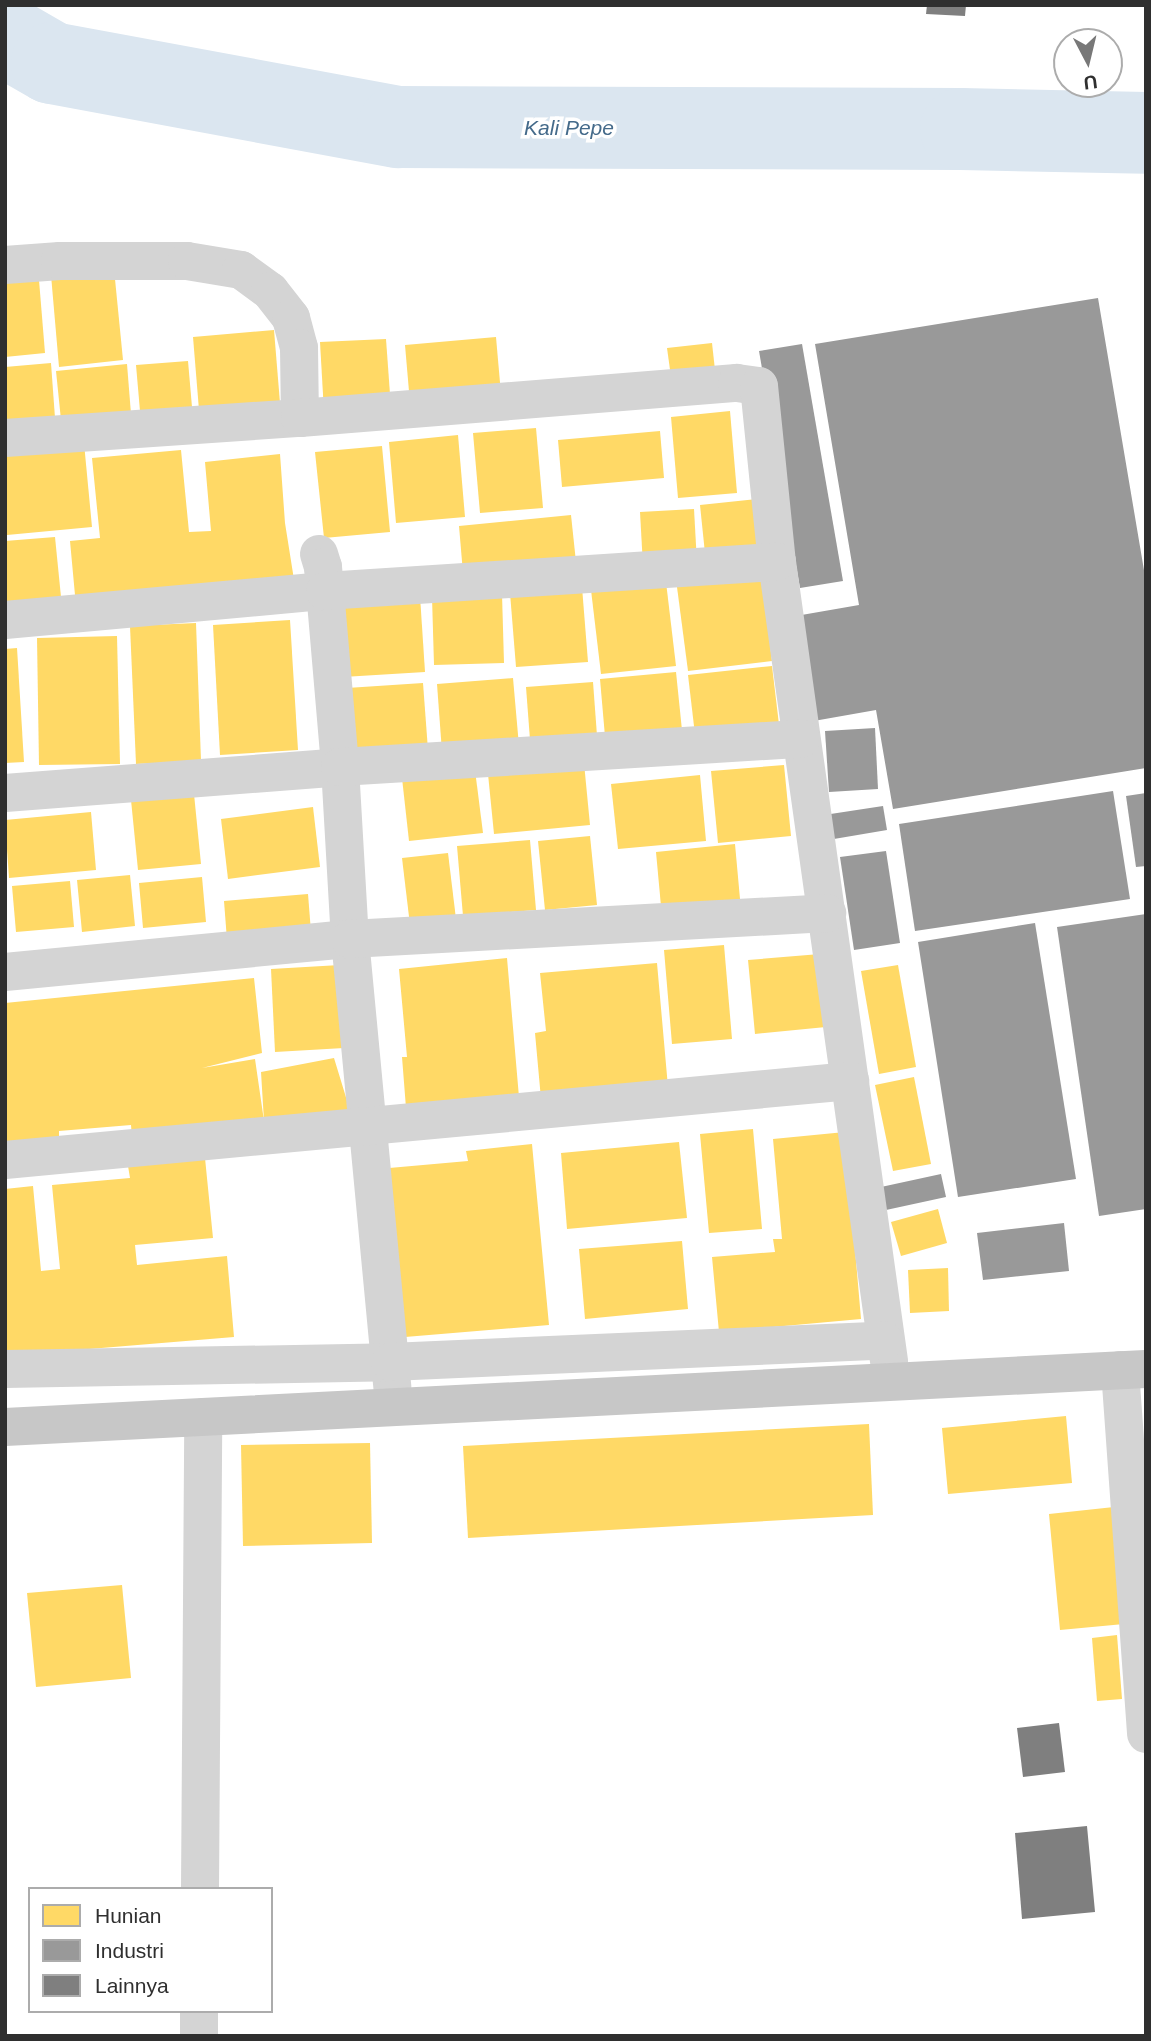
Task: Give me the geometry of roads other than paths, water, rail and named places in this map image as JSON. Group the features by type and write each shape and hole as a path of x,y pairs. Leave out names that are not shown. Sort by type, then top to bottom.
{"main road":[{"path":"5,1427 1133,1370"}],"street":[{"path":"5,265 60,261 187,261 241,270 270,291 290,318 299,348 300,418"},
{"path":"5,438 752,383 759,386 762,394 777,562 887,1350 390,1363 5,1369"},
{"path":"319,554 325,591 340,767 350,939 394,1406"},
{"path":"5,621 325,591 777,562"},
{"path":"5,793 340,767 801,739"},
{"path":"5,972 350,939 827,913"},
{"path":"5,1160 850,1081"},
{"path":"1133,1370 1146,1734"},
{"path":"200,1887 203,1417"},
{"path":"199,2013 199,2036"}],"waterway":[{"name":"Kali Pepe","path":"5,36 52,63 398,127 961,129 1146,133"}]}
